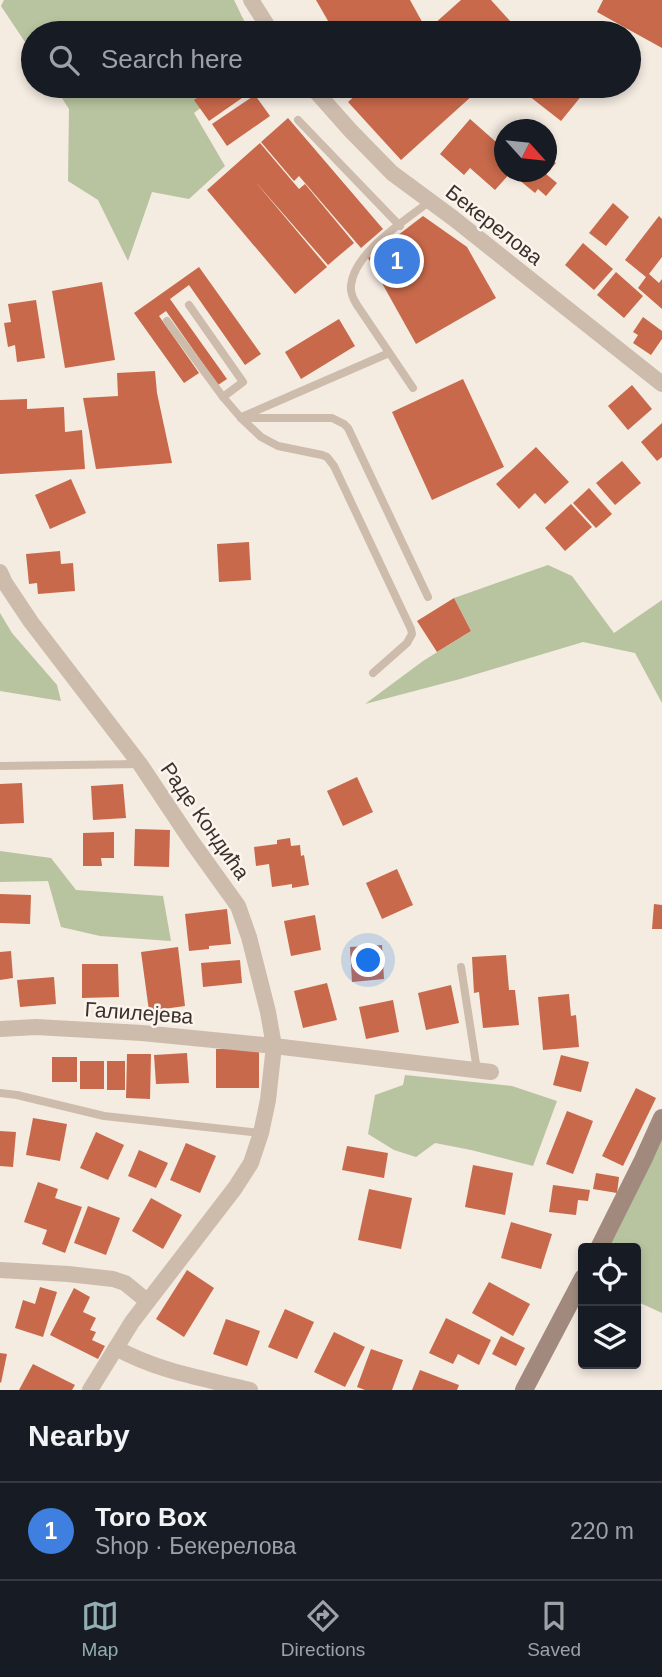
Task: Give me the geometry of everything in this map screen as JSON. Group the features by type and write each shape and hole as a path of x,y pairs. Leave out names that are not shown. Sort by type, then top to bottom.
{"street":[{"path":"251,0 264,21"},
{"name":"Бекерелова","path":"322,98 392,173 662,384"},
{"name":"Раде Кондића","path":"0,572 31,622 140,764 237,906 249,937 274,1046 271,1082 261,1133 251,1163 235,1188 147,1301 90,1390"},
{"name":"Галилејева","path":"0,1029 36,1027 142,1033 484,1071"},
{"path":"602,1243 662,1118"},
{"path":"0,1269 113,1279 125,1283 147,1301"},
{"path":"524,1390 578,1287"},
{"path":"116,1349 153,1365 250,1390"}],"lane":[{"path":"298,120 400,226"},
{"path":"413,388 352,296 351,285 365,256 430,201"},
{"path":"189,305 243,382 223,397"},
{"path":"167,321 223,397 261,437 270,443 322,455 334,466 411,629 410,640 373,673"},
{"path":"241,418 389,353"},
{"path":"241,418 332,418 344,424 428,597"},
{"path":"0,766 140,764"},
{"path":"461,967 484,1071"},
{"path":"0,1093 104,1115 261,1133"}],"green space":[{"path":"4,0 234,0 244,21 21,21 21,36 1,6"},
{"path":"62,98 213,98 194,113 225,166 189,199 152,192 128,261 98,200 68,181 69,109"},
{"path":"548,565 572,576 614,633 662,600 662,703 635,653 583,642 365,704 423,661 471,631 454,598"},
{"path":"0,613 12,633 57,685 61,701 0,691"},
{"path":"0,851 51,858 76,890 163,896 171,941 100,936 61,927 48,881 0,882"},
{"path":"405,1075 512,1086 557,1101 533,1166 435,1143 416,1157 394,1150 368,1134 375,1095 403,1085"},
{"path":"662,1119 662,1313 641,1303 641,1243 601,1243"}],"building":[{"path":"316,0 410,0 422,21 328,21"},
{"path":"461,0 491,0 510,21 437,21"},
{"path":"603,0 662,0 662,48 641,36 641,21 613,21 597,12"},
{"path":"197,98 242,98 209,121 194,100"},
{"path":"251,98 257,98 270,116 227,146 212,124"},
{"path":"352,98 470,98 401,160 348,102"},
{"path":"532,98 580,98 561,121"},
{"path":"288,118 383,229 361,248 299,176 294,181 261,142"},
{"path":"470,119 494,140 494,182 502,182 495,190 470,168 464,175 440,154"},
{"path":"260,143 299,189 305,184 354,243 328,265 253,179 327,267 295,294 207,190"},
{"path":"522,182 557,183 546,196 538,189 535,193"},
{"path":"613,203 629,217 606,246 589,233"},
{"path":"423,216 467,247 496,298 416,344 368,258"},
{"path":"659,216 662,219 662,257 649,274 659,283 662,279 662,309 638,288 646,277 625,260"},
{"path":"583,243 613,269 594,290 565,265"},
{"path":"199,267 261,354 245,365 189,285 170,299 227,379 218,385 166,311 159,316 199,373 184,383 134,313"},
{"path":"616,272 643,296 624,318 597,295"},
{"path":"102,282 115,360 65,368 52,291"},
{"path":"36,300 45,358 17,362 15,345 8,347 4,323 11,322 8,304"},
{"path":"643,317 662,331 662,339 651,355 633,343 638,335 633,332"},
{"path":"339,319 355,346 301,379 285,352"},
{"path":"155,371 172,463 96,469 83,398 118,396 117,373"},
{"path":"463,379 504,467 432,500 392,412"},
{"path":"632,385 652,409 628,430 608,406"},
{"path":"27,399 27,409 64,407 65,432 82,430 85,469 0,474 0,400"},
{"path":"662,423 662,457 657,461 641,442"},
{"path":"536,447 569,482 545,504 535,493 519,509 496,484"},
{"path":"622,461 641,483 615,505 596,483"},
{"path":"71,479 86,513 50,529 35,495"},
{"path":"589,488 612,514 596,528 573,503"},
{"path":"571,504 592,527 565,551 545,528"},
{"path":"249,542 251,580 219,582 217,544"},
{"path":"60,551 61,564 73,563 75,591 38,594 37,583 29,584 26,554"},
{"path":"454,598 471,631 437,652 417,621"},
{"path":"357,777 373,812 343,826 327,791"},
{"path":"22,783 24,823 0,824 0,784"},
{"path":"123,784 126,818 93,820 91,786"},
{"path":"135,829 170,830 169,867 134,866"},
{"path":"114,832 114,858 101,858 102,866 83,866 83,833"},
{"path":"290,838 291,846 300,845 309,885 272,887 269,864 256,866 254,847 277,844 277,840"},
{"path":"397,869 413,905 382,919 366,883"},
{"path":"0,894 31,895 30,924 0,923"},
{"path":"654,904 662,905 662,929 652,929"},
{"path":"227,909 231,944 189,951 185,914"},
{"path":"315,915 321,950 291,956 284,921"},
{"path":"382,945 384,979 352,982 350,947"},
{"path":"178,947 185,1006 149,1011 141,952"},
{"path":"11,951 13,978 0,980 0,952"},
{"path":"506,955 509,990 515,990 519,1025 483,1028 479,992 474,993 472,957"},
{"path":"240,960 242,983 203,987 201,963"},
{"path":"82,964 118,964 119,997 82,998"},
{"path":"54,977 56,1004 20,1007 17,980"},
{"path":"327,983 337,1020 303,1028 294,991"},
{"path":"451,985 459,1023 426,1030 418,993"},
{"path":"569,994 571,1016 576,1015 579,1047 543,1050 538,997"},
{"path":"393,1000 399,1032 366,1039 359,1007"},
{"path":"216,1049 259,1049 259,1088 216,1088"},
{"path":"187,1053 189,1083 156,1084 154,1055"},
{"path":"127,1054 151,1054 150,1099 126,1098"},
{"path":"561,1055 589,1062 581,1092 553,1085"},
{"path":"52,1057 77,1057 77,1082 52,1082"},
{"path":"80,1061 104,1061 104,1089 80,1089"},
{"path":"107,1061 125,1061 125,1090 107,1090"},
{"path":"636,1088 656,1098 623,1166 602,1156"},
{"path":"567,1111 593,1121 573,1174 546,1164"},
{"path":"33,1118 67,1124 60,1161 26,1155"},
{"path":"0,1131 16,1132 13,1167 0,1166"},
{"path":"96,1132 124,1145 108,1180 80,1168"},
{"path":"186,1143 216,1156 200,1193 170,1180"},
{"path":"347,1146 388,1153 384,1178 342,1170"},
{"path":"139,1150 168,1163 156,1188 128,1176"},
{"path":"473,1165 513,1173 505,1215 465,1207"},
{"path":"596,1173 619,1177 617,1193 593,1189"},
{"path":"38,1182 58,1189 55,1198 82,1207 65,1253 42,1244 47,1230 24,1222"},
{"path":"553,1185 590,1190 588,1201 578,1200 576,1215 549,1212"},
{"path":"369,1189 412,1198 401,1249 358,1240"},
{"path":"151,1198 182,1215 163,1249 132,1231"},
{"path":"88,1206 120,1218 106,1255 74,1243"},
{"path":"511,1222 552,1234 541,1269 501,1258"},
{"path":"187,1270 214,1288 184,1337 156,1319"},
{"path":"489,1282 530,1304 513,1336 472,1313"},
{"path":"40,1287 57,1292 43,1337 15,1328 23,1300 35,1304"},
{"path":"74,1288 90,1297 83,1312 96,1318 90,1330 96,1332 92,1340 105,1346 98,1359 50,1335"},
{"path":"285,1309 314,1322 297,1359 268,1347"},
{"path":"446,1318 491,1340 479,1365 458,1354 453,1364 429,1353"},
{"path":"226,1319 260,1331 247,1366 213,1354"},
{"path":"334,1332 365,1347 345,1387 314,1372"},
{"path":"501,1336 525,1348 516,1366 492,1354"},
{"path":"371,1349 403,1360 392,1390 365,1390 357,1387"},
{"path":"0,1353 7,1354 1,1383 0,1382"},
{"path":"33,1364 75,1385 72,1390 19,1390"},
{"path":"420,1370 459,1385 457,1390 412,1390"}],"place":[{"name":"Toro Box","path":"397,261"}]}
